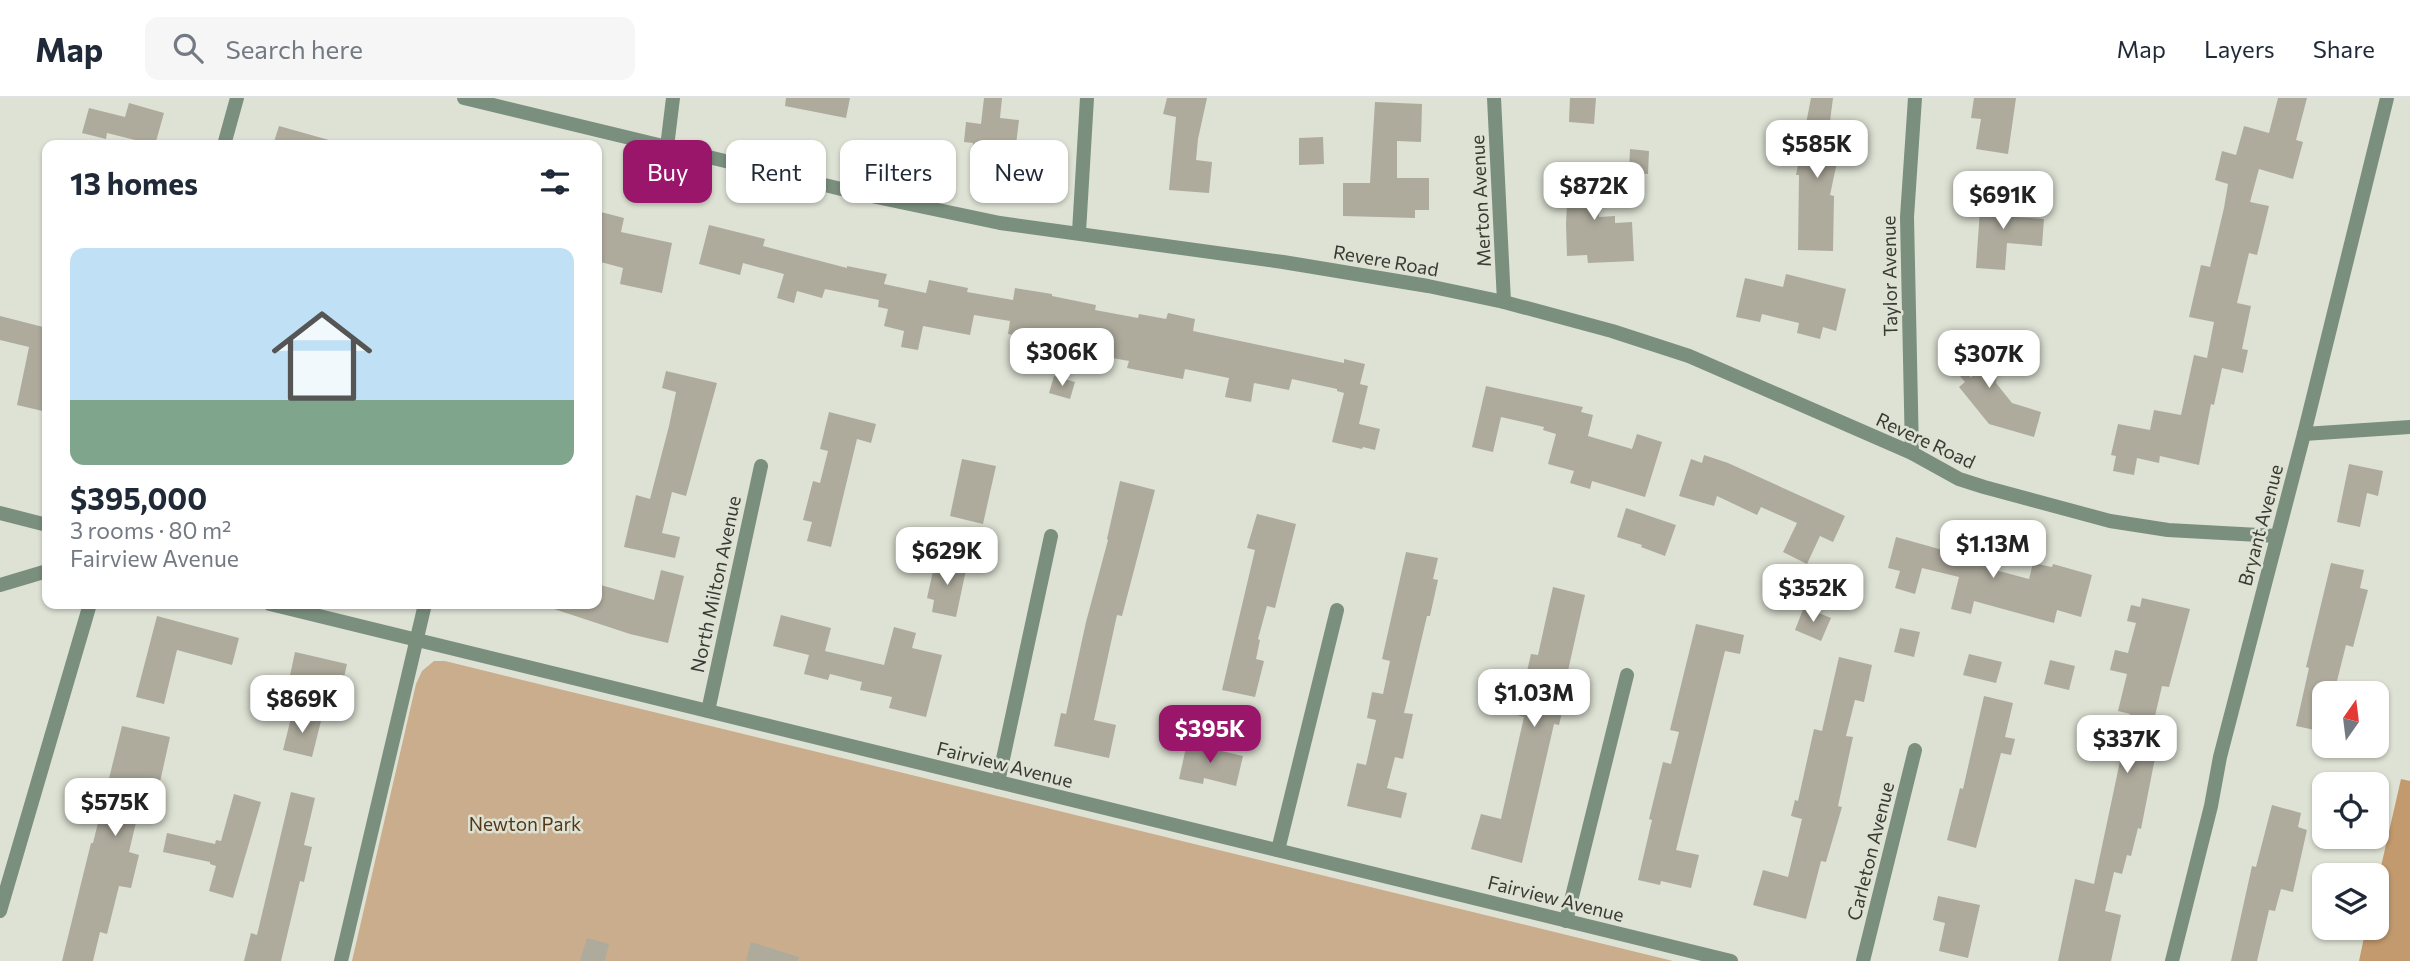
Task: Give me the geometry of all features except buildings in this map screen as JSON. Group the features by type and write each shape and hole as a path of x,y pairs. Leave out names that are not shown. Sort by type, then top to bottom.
{"street":[{"path":"225,140 237,98"},
{"name":"Revere Road","path":"464,98 638,140"},
{"path":"668,140 673,98"},
{"path":"1079,232 1087,98"},
{"name":"Merton Avenue","path":"1494,98 1504,303"},
{"name":"Taylor Avenue","path":"1912,453 1907,217 1915,98"},
{"name":"Bryant Avenue","path":"2172,961 2220,757 2387,98"},
{"name":"Revere Road","path":"712,158 862,194 1000,223 1079,232 1389,279 1504,303 1612,331 1689,356 1984,487 2110,521 2168,530 2277,536"},
{"path":"2304,434 2410,426"},
{"name":"North Milton Avenue","path":"708,710 761,466"},
{"path":"0,513 42,524"},
{"path":"998,782 1051,536"},
{"path":"0,585 42,572"},
{"path":"0,911 89,609"},
{"name":"Fairview Avenue","path":"290,609 1731,961"},
{"path":"341,961 424,609"},
{"path":"1278,850 1337,610"},
{"path":"1566,920 1627,675"},
{"name":"Carleton Avenue","path":"1863,961 1915,750"}],"green space":[{"name":"Newton Park","path":"434,661 445,661 1673,961 352,961 416,684 422,671"}],"shaded area":[{"path":"2401,779 2410,781 2410,961 2359,961 2363,940 2389,940 2389,863 2382,863 2385,849 2389,849 2389,832"}]}
